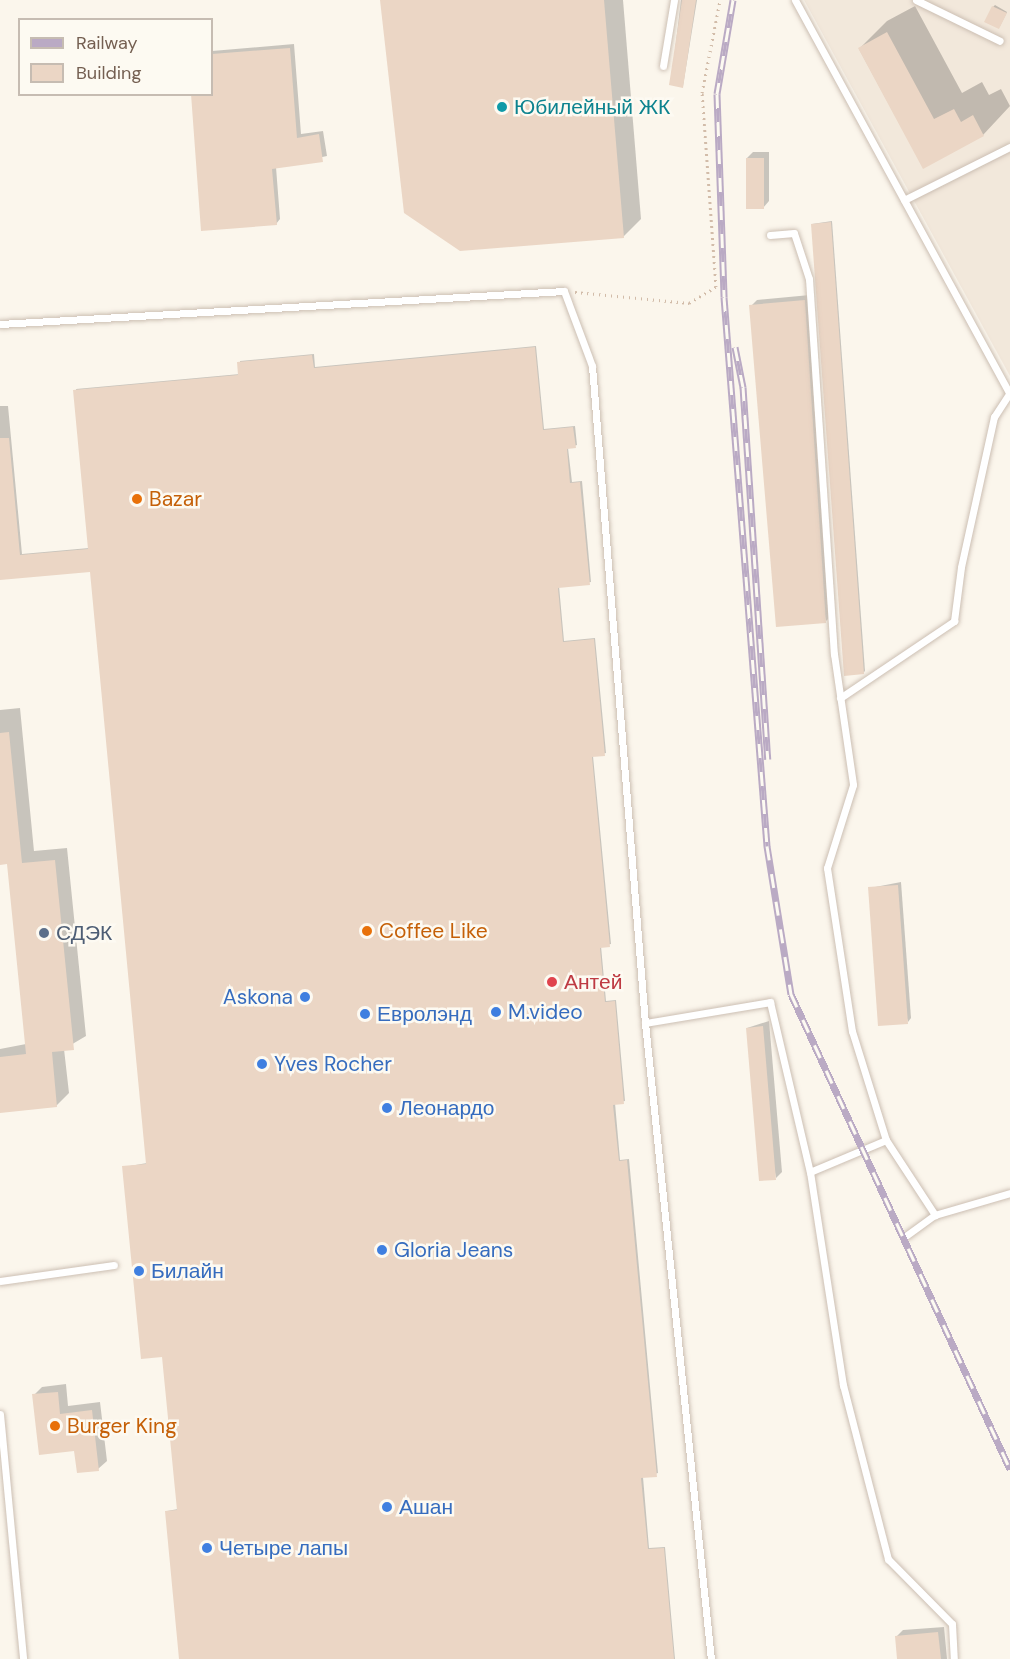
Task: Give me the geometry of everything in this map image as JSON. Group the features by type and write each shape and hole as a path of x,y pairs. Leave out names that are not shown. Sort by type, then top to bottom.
{"lane":[{"path":"663,66 674,0"},
{"path":"795,0 1010,393 994,417 954,621 840,698"},
{"path":"916,0 999,41"},
{"path":"903,200 1010,147"},
{"path":"770,235 794,233 809,279 840,698 853,785 827,868 852,1031 886,1140 935,1215"},
{"path":"0,324 564,291 592,366 645,1023 711,1659"},
{"path":"645,1023 771,1002 810,1172 843,1385 888,1559 952,1624 954,1659"},
{"path":"810,1172 886,1140"},
{"path":"907,1235 935,1215 1010,1193"},
{"path":"0,1281 114,1265"},
{"path":"0,1414 23,1659"}],"path":[{"path":"564,291 689,303 716,287 702,93 720,0"}],"shaded area":[{"path":"804,0 1010,0 1010,376"}],"building":[{"name":"Юбилейный ЖК","path":"380,0 604,0 624,238 460,251 404,213"},
{"path":"682,0 696,0 683,88 669,85"},
{"path":"992,6 1007,13 999,29 984,22"},
{"path":"887,32 934,119 954,109 961,122 973,115 984,136 923,169 858,48"},
{"path":"290,48 297,138 319,134 323,162 272,169 277,225 201,231 191,96 213,96 213,54"},
{"path":"746,158 764,158 764,209 746,209"},
{"path":"831,222 864,674 844,676 811,224"},
{"path":"805,300 826,623 776,627 749,305"},
{"name":"Евролэнд","path":"535,347 543,430 573,427 576,448 567,449 570,483 580,482 590,585 558,588 563,642 594,639 605,756 592,757 610,947 600,948 605,1002 615,1001 624,1104 613,1105 619,1161 627,1160 657,1477 641,1478 648,1549 664,1548 674,1659 179,1659 165,1511 177,1510 162,1357 141,1359 122,1166 146,1164 90,572 0,580 0,438 9,438 20,555 88,549 73,390 238,375 237,362 312,355 314,368"},
{"path":"9,732 22,863 55,860 74,1050 52,1052 57,1107 0,1113 0,1057 26,1054 7,864 0,865 0,733"},
{"path":"898,885 908,1024 878,1026 868,887"},
{"path":"763,1026 776,1180 759,1181 746,1028"},
{"path":"58,1392 60,1414 92,1410 99,1471 77,1473 74,1451 39,1455 32,1394"},
{"path":"938,1632 941,1659 897,1659 895,1636"}],"railway":[{"path":"733,0 717,94 724,297 767,846 791,994 1010,1469"},
{"path":"735,347 743,387 768,759"}],"place":[{"name":"Юбилейный ЖК","path":"502,107"},
{"name":"Bazar","path":"137,499"},
{"name":"Coffee Like","path":"367,931"},
{"name":"СДЭК","path":"44,933"},
{"name":"Антей","path":"552,982"},
{"name":"Askona","path":"305,997"},
{"name":"M.video","path":"496,1012"},
{"name":"Евролэнд","path":"365,1014"},
{"name":"Yves Rocher","path":"262,1064"},
{"name":"Леонардо","path":"387,1108"},
{"name":"Gloria Jeans","path":"382,1250"},
{"name":"Билайн","path":"139,1271"},
{"name":"Burger King","path":"55,1426"},
{"name":"Ашан","path":"387,1507"},
{"name":"Четыре лапы","path":"207,1548"}]}
